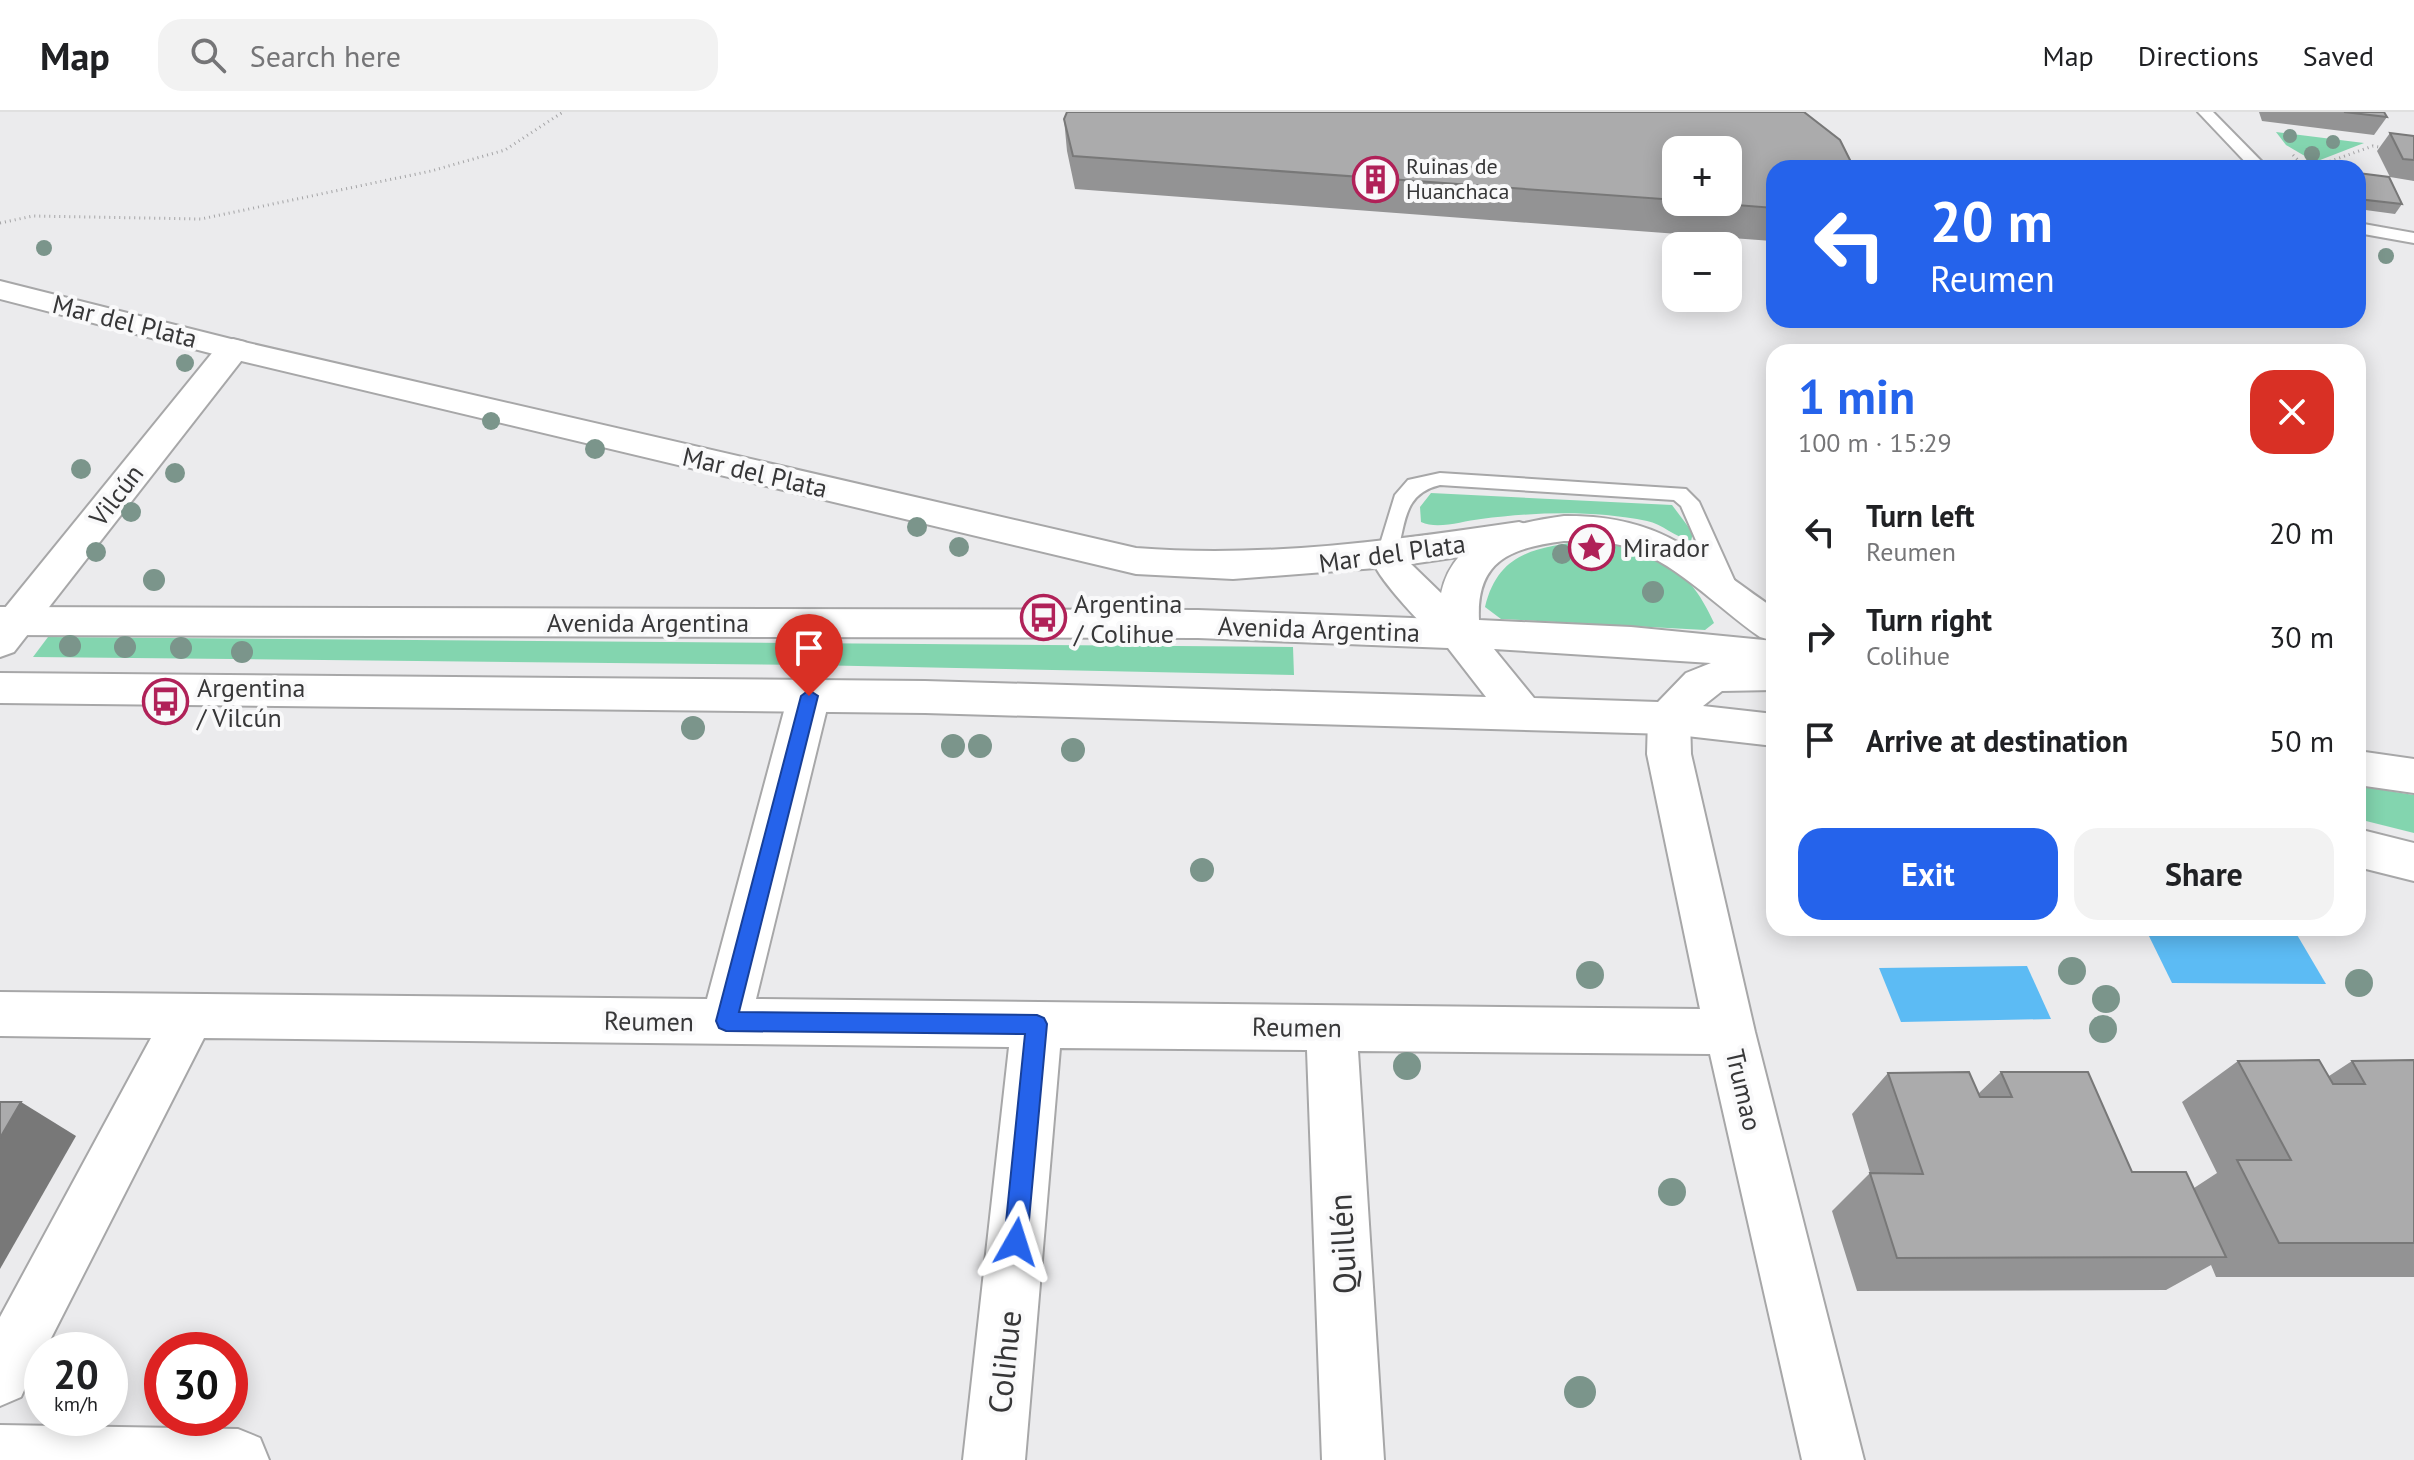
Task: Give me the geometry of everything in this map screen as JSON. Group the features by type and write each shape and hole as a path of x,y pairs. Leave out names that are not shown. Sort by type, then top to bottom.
{"street":[{"name":"Mar del Plata","path":"1,292 1136,561 1223,568 1297,565 1568,528 1604,528 1636,536 1703,574 1766,621"},
{"name":"Vilcún","path":"6,628 233,349"},
{"path":"1459,634 1461,583 1488,551 1519,535"},
{"path":"1387,554 1399,576 1459,634 1524,715"},
{"name":"Avenida Argentina","path":"6,628 1182,623 1330,632 1459,634 1698,645 1766,655"},
{"path":"1669,718 1688,692 1705,680 1728,674 1766,677"},
{"path":"0,688 809,696 1669,718 1766,729"},
{"path":"726,1021 809,696"},
{"name":"Trumao","path":"1669,718 1669,754 1730,1032 1833,1460"},
{"path":"2366,769 2414,776"},
{"path":"2366,850 2414,862"},
{"name":"Reumen","path":"0,1014 1730,1032"},
{"path":"0,1376 190,1015"},
{"name":"Colihue","path":"994,1460 1037,1024"},
{"name":"Quillén","path":"1331,1027 1353,1460"},
{"path":"0,1456 238,1460"}],"lane":[{"path":"2205,112 2252,160"},
{"path":"2366,229 2414,238"},
{"path":"1387,554 1402,500 1415,485 1440,479 1679,494 1689,502 1730,595"}],"path":[{"path":"0,223 33,216 201,219 431,171 505,150 563,112"},
{"path":"2334,160 2373,146 2386,148"}],"green space":[{"path":"2276,132 2364,143 2320,160 2312,160 2286,145"},
{"path":"1431,493 1672,505 1693,533 1691,541 1647,521 1564,513 1428,524 1421,522 1420,507"},
{"path":"1589,540 1631,549 1665,563 1692,586 1714,623 1705,630 1501,619 1485,607 1491,588 1500,574 1523,555"},
{"path":"48,637 1293,647 1294,675 809,665 33,657"},
{"path":"2366,787 2414,795 2414,833 2366,821"}],"water":[{"path":"2149,936 2298,936 2326,984 2172,983"},
{"path":"2027,966 2051,1019 1901,1022 1879,968"}],"building":[{"name":"Ruinas de Huanchaca","path":"1067,112 1804,112 1840,140 1850,160 1766,160 1766,207 1742,205 1742,136 1662,136 1662,199 1073,156 1064,119"},
{"path":"2344,112 2384,112 2387,117"},
{"path":"2390,133 2414,136 2414,160 2403,159"},
{"path":"2366,174 2389,177 2402,204 2366,200"},
{"path":"2319,1060 2333,1084 2365,1084 2352,1061 2414,1060 2414,1243 2279,1243 2237,1160 2291,1160 2238,1061"},
{"path":"1969,1072 1980,1097 2012,1097 2001,1072 2088,1072 2132,1172 2186,1172 2226,1257 1897,1258 1870,1173 1923,1174 1888,1073"},
{"path":"0,1102 21,1102 0,1138"}],"place":[{"name":"Ruinas de Huanchaca","path":"1375,179"},
{"name":"Mirador","path":"1592,547"},
{"name":"Argentina / Colihue","path":"1043,618"},
{"name":"Argentina / Vilcún","path":"166,702"}],"route":[{"path":"809,696 726,1021 1037,1024 1016,1242"}]}
